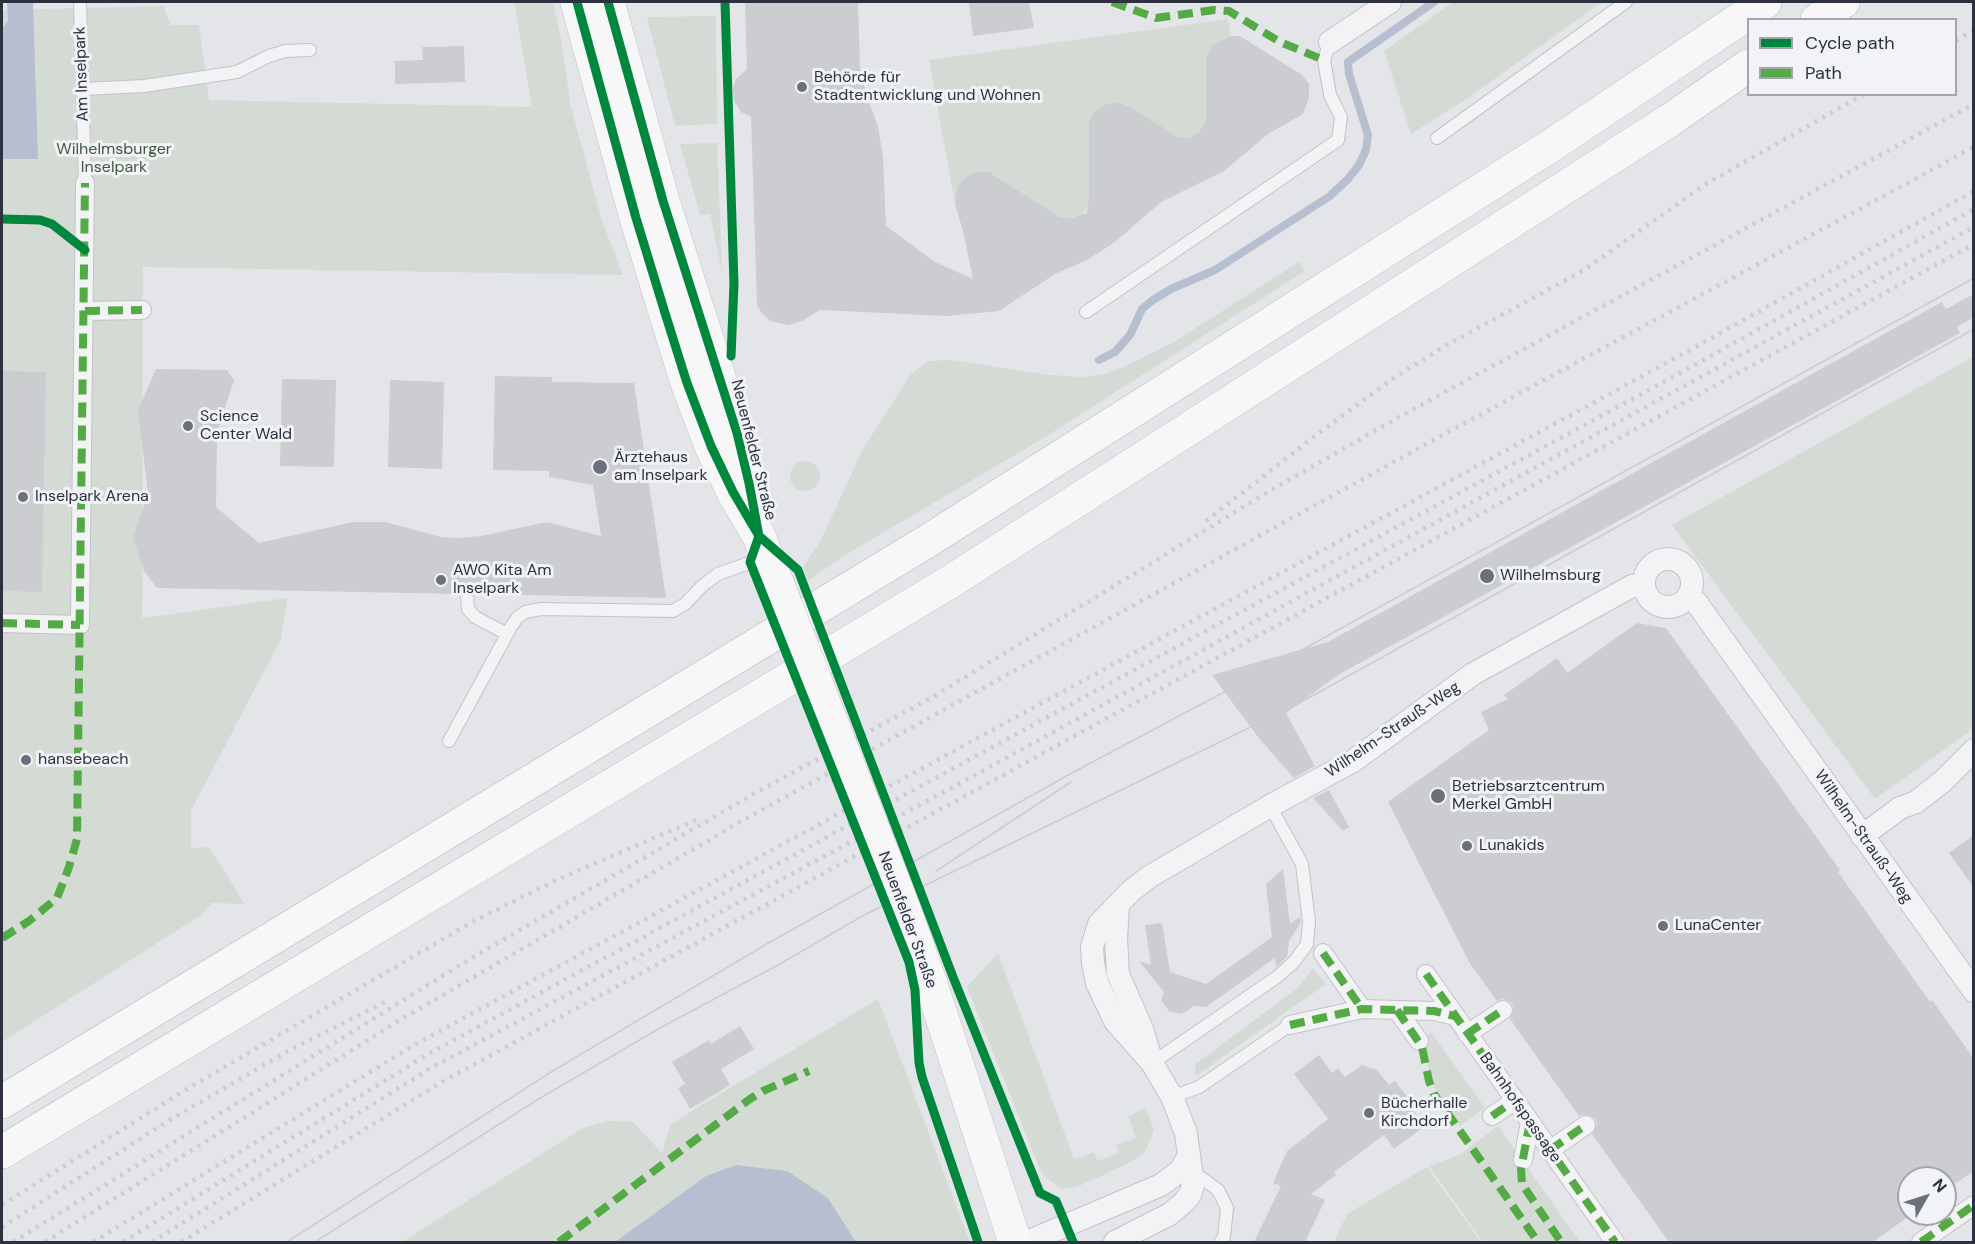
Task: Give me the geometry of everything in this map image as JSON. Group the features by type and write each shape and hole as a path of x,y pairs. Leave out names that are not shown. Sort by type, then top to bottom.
{"main road":[{"name":"Neuenfelder Straße","path":"577,2 636,218 684,374 711,446 768,559 904,911 931,984 1015,1242"},
{"name":"Neuenfelder Straße","path":"608,2 663,201 737,433 768,559"},
{"path":"2,1102 926,542 1551,145 1765,2"},
{"path":"1819,18 1843,2"},
{"path":"2,1152 381,926 952,580 1660,127 1747,67"}],"street":[{"path":"1330,42 1390,2"},
{"path":"2,623 80,625 85,183"},
{"path":"85,311 142,310"},
{"path":"1663,559 1681,562 1688,569 1692,578 1689,596 1682,603 1672,607 1662,607 1653,602 1647,595 1644,585 1649,568 1663,559"},
{"name":"Wilhelm-Strauß-Weg","path":"1115,1242 1170,1214 1190,1195 1193,1185 1186,1133 1172,1097 1152,1063 1142,1029 1118,974 1116,939 1118,906 1131,891 1158,871 1353,761 1473,674 1632,586 1644,585"},
{"name":"Wilhelm-Strauß-Weg","path":"1689,596 1696,602 1974,991"},
{"path":"1862,836 1900,808 1916,802 1942,783 1974,750"},
{"path":"1323,953 1362,1009"},
{"name":"Bahnhofspassage","path":"1426,974 1615,1242"},
{"path":"1290,1025 1362,1009 1434,1011 1455,1016"},
{"path":"1397,1010 1419,1041"},
{"path":"1467,1034 1503,1010"},
{"path":"1492,1116 1514,1101"},
{"path":"1523,1160 1530,1122"},
{"path":"1550,1149 1586,1125"},
{"path":"1027,1242 1161,1185 1190,1164"},
{"path":"1957,1213 1974,1206"},
{"path":"1921,1242 1936,1226"}],"lane":[{"name":"Am Inselpark","path":"80,2 85,183"},
{"path":"1437,138 1626,2"},
{"path":"1086,312 1338,140 1341,117 1330,95 1324,60 1330,42"},
{"path":"83,89 144,86 237,72 269,56 285,51 310,50"},
{"path":"452,736 507,634 517,618 525,612 535,609 673,611 685,604 702,586 718,574 768,559"},
{"path":"467,594 468,609 475,617 507,634"},
{"path":"1152,1063 1277,977 1294,962 1307,944 1309,922 1302,864 1270,806"},
{"path":"1172,1097 1199,1087 1290,1025"},
{"path":"1190,1164 1218,1190 1227,1208 1224,1237 1220,1242"}],"green space":[{"name":"Wilhelmsburger Inselpark","path":"2,2 3,10 164,6 170,25 199,25 209,100 532,107 514,2 553,2 571,107 602,221 623,275 143,267 142,618 287,598 281,639 191,811 191,848 209,847 245,904 212,903 201,915 2,1042"},
{"path":"1453,2 1602,2 1468,98 1411,134 1384,51"},
{"path":"716,16 717,124 675,126 647,17"},
{"path":"1228,19 1231,36 1212,45 1206,59 1206,121 1199,132 1189,138 1178,137 1131,107 1118,102 1106,104 1095,111 1089,121 1089,193 1088,206 1083,214 1072,218 1060,217 989,172 968,175 957,186 955,204 929,60"},
{"path":"717,143 722,271 710,214 700,215 680,144"},
{"path":"1299,262 1305,271 1042,439 842,557 808,581 803,567 820,542 863,449 911,374 928,361 950,360 1051,375 1081,377 1105,374 1174,342"},
{"path":"1973,357 1973,729 1875,799 1672,525"},
{"path":"805,461 816,465 820,476 816,487 805,491 794,487 790,476 794,465"},
{"path":"998,953 1074,1159 1094,1152 1097,1161 1119,1153 1116,1145 1136,1138 1128,1116 1146,1108 1154,1130 1145,1152 1129,1163 1077,1187 1062,1189 1045,1177 967,987"},
{"path":"1313,968 1326,984 1196,1076 1195,1064 1298,988"},
{"path":"878,999 970,1242 856,1242 828,1198 787,1171 736,1165 706,1176 615,1242 402,1242 583,1128 608,1121 633,1122 662,1153 670,1126 683,1116"},
{"path":"1431,1032 1485,1108 1460,1126 1430,1081 1426,1048 1421,1040"},
{"path":"1498,1126 1580,1242 1483,1242 1429,1166 1459,1155"},
{"path":"1427,1167 1481,1242 1334,1242 1346,1216"}],"water":[{"path":"7,2 33,2 38,159 2,159 2,29 8,21"},
{"path":"736,1165 787,1171 828,1198 856,1242 615,1242 706,1176"}],"building":[{"path":"745,2 858,2 860,68 866,94 878,126 883,158 886,226 935,262 973,279 955,204 957,186 968,175 989,172 1060,217 1072,218 1087,213 1089,121 1095,111 1106,104 1118,102 1131,107 1178,137 1189,138 1199,132 1206,121 1206,59 1212,45 1231,36 1240,36 1302,75 1309,84 1309,98 1303,114 1268,134 1224,171 1161,202 1115,242 1087,260 1055,274 999,311 947,316 820,310 802,321 788,325 770,321 757,305 751,117 741,112 734,101 733,88 736,79 747,69"},
{"path":"969,2 1029,2 1034,28 973,36"},
{"path":"464,46 465,82 395,84 395,61 423,60 422,47"},
{"path":"1974,294 1974,317 1957,327 1960,333 1338,675 1286,713 1315,766 1294,778 1258,737 1212,675 1328,642 1942,302 1946,309"},
{"path":"156,369 227,370 234,380 217,432 216,507 259,543 353,522 385,522 441,537 458,538 481,536 547,522 601,536 593,485 549,477 549,471 493,470 495,376 552,377 552,382 634,383 666,598 475,594 473,589 467,586 462,588 459,594 157,588 144,571 133,538 148,493 138,410"},
{"name":"Inselpark Arena","path":"2,371 46,372 42,592 2,591"},
{"path":"282,379 336,380 334,467 280,466"},
{"path":"390,380 444,382 442,469 388,467"},
{"name":"LunaCenter","path":"1637,623 1666,628 1840,870 1838,872 1930,1002 1932,1000 1974,1059 1974,1171 1957,1182 1957,1166 1897,1166 1897,1225 1873,1242 1669,1242 1592,1134 1597,1125 1595,1118 1586,1114 1579,1116 1510,1019 1514,1010 1512,1003 1503,999 1497,1001 1469,962 1388,802 1489,730 1481,712 1508,699 1504,695 1557,658 1567,673"},
{"path":"1329,790 1349,827 1343,831 1313,798"},
{"path":"1974,835 1974,888 1949,853"},
{"path":"1283,869 1290,924 1300,917 1301,922 1289,941 1287,957 1276,967 1275,958 1206,1007 1193,1006 1180,1014 1169,1011 1161,1000 1164,992 1139,961 1151,965 1145,925 1162,923 1170,972 1206,984 1272,937 1266,884"},
{"path":"740,1026 754,1049 721,1069 730,1085 690,1109 678,1088 685,1084 672,1062 709,1040 711,1044"},
{"path":"1319,1055 1332,1073 1338,1068 1345,1077 1362,1065 1377,1070 1389,1085 1395,1081 1425,1126 1394,1149 1384,1135 1334,1172 1336,1175 1311,1194 1325,1200 1305,1242 1254,1242 1281,1186 1273,1183 1287,1151 1328,1119 1294,1074"}],"waterway":[{"path":"1099,360 1115,352 1130,335 1142,309 1153,300 1171,289 1215,270 1330,196 1348,179 1359,165 1366,150 1368,135 1349,74 1348,62 1434,2"}],"tram line":[{"path":"287,1242 551,1072 765,945 1070,774 1273,666 1974,278"},
{"path":"315,1242 537,1100 660,1028 778,965 864,915 1296,705 1974,329"},
{"path":"936,871 1071,782"}],"railway":[{"path":"1957,40 1974,30"},
{"path":"1206,521 1395,377 1445,346 1584,270 1706,184 1860,96"},
{"path":"13,1242 465,962 757,792 931,698 1271,490 1399,417 1974,104"},
{"path":"45,1242 400,1020 740,822 1439,437 1974,147"},
{"path":"93,1242 416,1044 1681,355 1974,191"},
{"path":"123,1242 430,1053 1691,367 1974,209"},
{"path":"152,1242 431,1068 953,787 1974,227"},
{"path":"181,1242 442,1082 1974,244"},
{"path":"2,1205 187,1089 474,921 561,878 696,820"},
{"path":"2,1227 168,1121 288,1051 387,1001"}],"marked path":[{"path":"1112,2 1156,18 1214,10 1229,11 1280,42 1324,60"},
{"path":"2,938 29,921 57,898 77,839 85,183"},
{"path":"85,311 142,310"},
{"path":"2,623 80,625"},
{"path":"1323,953 1362,1009"},
{"path":"1426,974 1615,1242"},
{"path":"1290,1025 1362,1009 1434,1011 1455,1016"},
{"path":"1397,1010 1422,1047 1434,1094 1538,1242"},
{"path":"1467,1034 1503,1010"},
{"path":"559,1242 750,1099 809,1071"},
{"path":"1492,1116 1514,1101"},
{"path":"1530,1122 1521,1169 1522,1184 1561,1242"},
{"path":"1550,1150 1586,1125"},
{"path":"1921,1242 1974,1205"}],"cycle path":[{"path":"577,2 636,218 687,383 711,446 733,492 759,536 798,570 953,977 1040,1193 1056,1201 1073,1242"},
{"path":"608,2 663,201 737,433 759,536 750,562 909,962 915,990 919,1063 922,1077 978,1242"},
{"path":"725,2 734,284 731,356"},
{"path":"2,219 40,220 52,224 85,250"}],"place":[{"name":"Behörde für Stadtentwicklung und Wohnen","path":"802,87"},
{"name":"Science Center Wald","path":"188,426"},
{"name":"Ärztehaus am Inselpark","path":"600,467"},
{"name":"Inselpark Arena","path":"23,497"},
{"name":"Wilhelmsburg","path":"1487,576"},
{"name":"AWO Kita Am Inselpark","path":"441,580"},
{"name":"hansebeach","path":"26,760"},
{"name":"Betriebsarztcentrum Merkel GmbH","path":"1438,796"},
{"name":"Lunakids","path":"1467,846"},
{"name":"LunaCenter","path":"1663,926"},
{"name":"Bücherhalle Kirchdorf","path":"1369,1113"}]}
